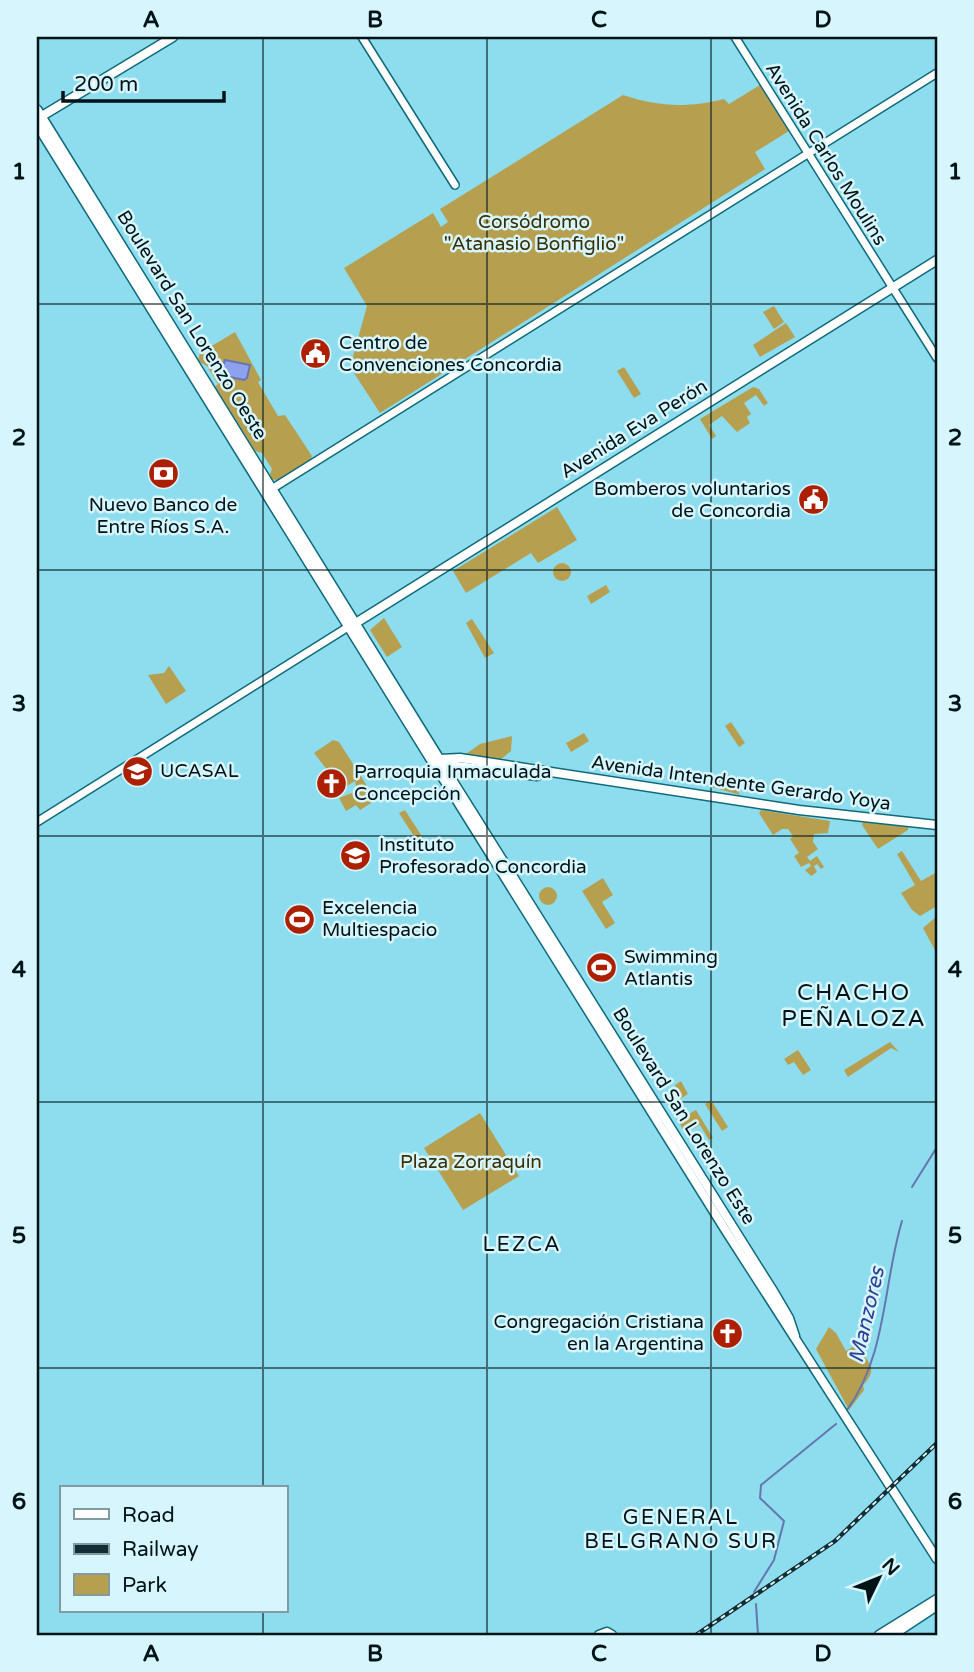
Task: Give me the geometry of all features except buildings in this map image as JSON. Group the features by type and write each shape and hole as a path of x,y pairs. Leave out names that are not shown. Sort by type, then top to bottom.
{"main road":[{"path":"38,117 173,37"},
{"name":"Boulevard San Lorenzo Oeste","path":"38,117 313,563"},
{"name":"Avenida Eva Perón","path":"352,625 937,260"},
{"name":"Boulevard San Lorenzo Este","path":"313,563 937,1559"},
{"name":"Avenida Intendente Gerardo Yoya","path":"439,763 460,758 538,769 541,773 799,810 937,825"},
{"path":"879,1635 937,1599"},
{"path":"892,1635 937,1606"}],"street":[{"path":"362,37 455,185"},
{"name":"Avenida Carlos Moulins","path":"735,37 937,358"},
{"path":"270,491 937,73"},
{"path":"37,822 352,625"}],"green space":[{"name":"Corsódromo \"Atanasio Bonfiglio\"","path":"760,85 789,131 755,152 765,169 380,413 350,367 367,306 344,268 433,213 441,227 448,222 440,209 623,95 661,104 698,104 724,99 729,104"},
{"path":"774,306 784,322 774,329 763,312"},
{"path":"786,323 795,337 760,357 753,345"},
{"path":"235,332 261,380 258,382 278,416 285,415 312,456 279,481 272,479 272,469 262,453 255,451 215,387 218,384 207,366 198,361 200,353"},
{"path":"624,367 641,394 634,398 617,371"},
{"path":"753,387 759,389 768,403 764,406 756,395 744,403 751,414 747,417 750,423 737,432 722,416 709,425 716,436 712,439 700,419"},
{"path":"557,507 577,540 538,563 531,553 466,593 453,571"},
{"path":"562,563 568,566 571,572 568,578 562,581 556,578 553,572 556,566"},
{"path":"606,585 610,592 591,604 587,596"},
{"path":"384,618 402,647 387,657 370,630"},
{"path":"472,619 494,653 485,658 466,623"},
{"path":"169,666 186,691 166,704 148,675 164,673"},
{"path":"731,722 745,743 739,747 725,726"},
{"path":"584,733 589,741 571,752 566,743"},
{"path":"512,736 511,751 499,761 463,756 480,744"},
{"path":"333,740 339,742 376,800 360,810 356,805 346,811 339,798 357,791 355,781 342,789 314,753"},
{"path":"726,774 729,775 740,795 708,786"},
{"path":"405,810 423,838 417,841 399,813"},
{"path":"761,810 830,821 828,833 814,834 813,842 818,849 807,857 810,861 817,856 824,867 821,869 817,864 814,866 817,872 811,876 805,870 811,866 809,863 801,867 794,856 799,853 790,839 793,836 788,829 782,829 773,835 759,813"},
{"path":"863,822 908,827 908,830 878,849 862,825"},
{"path":"902,851 921,881 937,872 937,906 920,916 912,910 901,893 915,885 897,854"},
{"path":"603,878 613,895 602,902 615,923 606,929 582,891"},
{"path":"544,887 552,887 557,896 555,903 544,905 539,900 539,892"},
{"path":"937,916 937,954 923,928"},
{"path":"890,1042 899,1052 891,1048 848,1077 844,1070"},
{"path":"798,1050 811,1070 803,1075 794,1062 788,1065 784,1059"},
{"path":"681,1081 688,1094 669,1106 665,1100 678,1092 675,1085"},
{"path":"711,1100 728,1127 722,1131 705,1104"},
{"path":"696,1110 713,1138 709,1140 700,1125 685,1133 678,1120"},
{"name":"Plaza Zorraquín","path":"480,1113 519,1176 463,1210 424,1148"},
{"path":"829,1327 836,1333 846,1351 856,1345 868,1360 871,1369 871,1374 863,1385 864,1390 849,1410 816,1349"}],"water":[{"path":"225,360 250,365 247,378 244,380 220,375"}],"waterway":[{"name":"Manzores","path":"912,1187 937,1147"},
{"name":"Manzores","path":"847,1410 860,1389 877,1343 902,1221"},
{"name":"Manzores","path":"754,1592 774,1560 784,1521 760,1498 761,1485 836,1424"},
{"name":"Manzores","path":"756,1604 758,1635"}],"railway":[{"path":"696,1635 835,1541 937,1443"}],"place":[{"name":"Centro de Convenciones Concordia","path":"316,354"},
{"name":"Nuevo Banco de Entre Ríos S.A.","path":"163,474"},
{"name":"Bomberos voluntarios de Concordia","path":"814,500"},
{"name":"UCASAL","path":"137,771"},
{"name":"Parroquia Inmaculada Concepción","path":"331,783"},
{"name":"Instituto Profesorado Concordia","path":"356,856"},
{"name":"Excelencia Multiespacio","path":"299,919"},
{"name":"Swimming Atlantis","path":"601,968"},
{"name":"Congregación Cristiana en la Argentina","path":"727,1333"}],"district":[{"name":"CHACHO PEÑALOZA","path":"854,1006"},
{"name":"LEZCA","path":"522,1244"},
{"name":"GENERAL BELGRANO SUR","path":"681,1529"}]}
